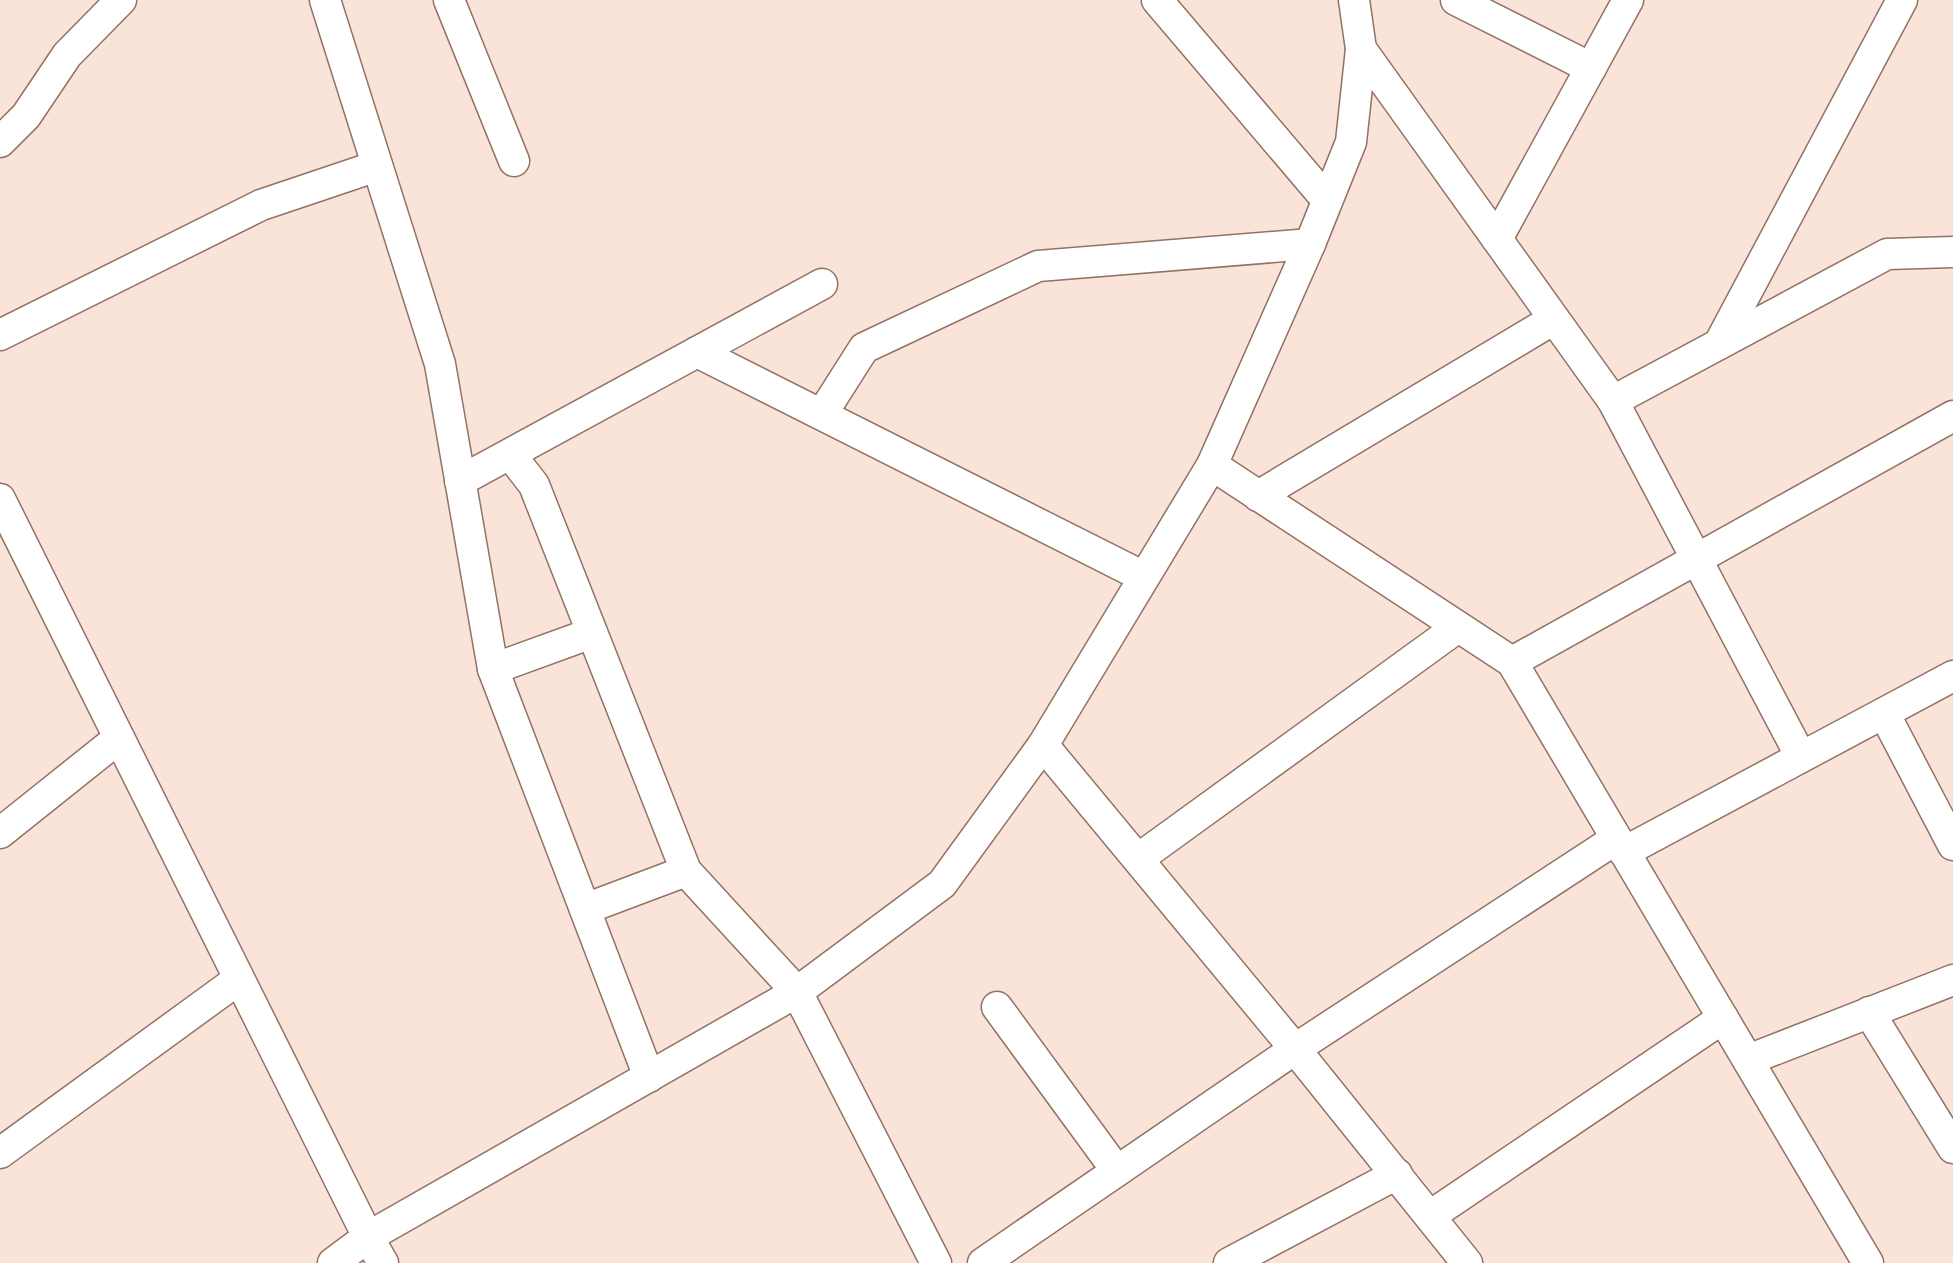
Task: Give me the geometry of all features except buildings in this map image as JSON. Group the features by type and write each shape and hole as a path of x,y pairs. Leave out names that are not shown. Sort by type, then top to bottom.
{"street":[{"path":"0,142 26,116 67,55 121,0"},
{"path":"325,0 440,364 493,669 649,1077"},
{"path":"449,0 514,161"},
{"path":"1157,0 1327,200"},
{"path":"333,1263 376,1250 649,1077 797,992 942,884 1043,745 1212,465 1310,244 1351,142 1361,49 1354,0"},
{"path":"1456,0 1591,68"},
{"path":"1497,239 1628,0"},
{"path":"1719,344 1902,0"},
{"path":"1361,49 1613,401 1801,757"},
{"path":"0,335 261,205 377,166"},
{"path":"822,414 864,348 1038,266 1310,244"},
{"path":"1613,401 1887,254 1953,252"},
{"path":"460,481 822,284"},
{"path":"1258,496 1554,319"},
{"path":"697,352 1144,577"},
{"path":"1512,662 1953,416"},
{"path":"510,454 534,485 686,871 797,992 936,1263"},
{"path":"1212,465 1512,662 1868,1263"},
{"path":"0,499 376,1250"},
{"path":"1138,859 1458,627"},
{"path":"493,669 592,633"},
{"path":"983,1263 1295,1049 1620,845 1801,757 1953,676"},
{"path":"1884,713 1953,845"},
{"path":"2,828 119,738"},
{"path":"1043,745 1295,1049 1467,1263"},
{"path":"585,909 686,871"},
{"path":"0,1153 239,979"},
{"path":"1748,1060 1953,980"},
{"path":"997,1007 1117,1171"},
{"path":"1869,1012 1953,1148"},
{"path":"1430,1216 1723,1018"},
{"path":"1229,1263 1397,1174"}]}
